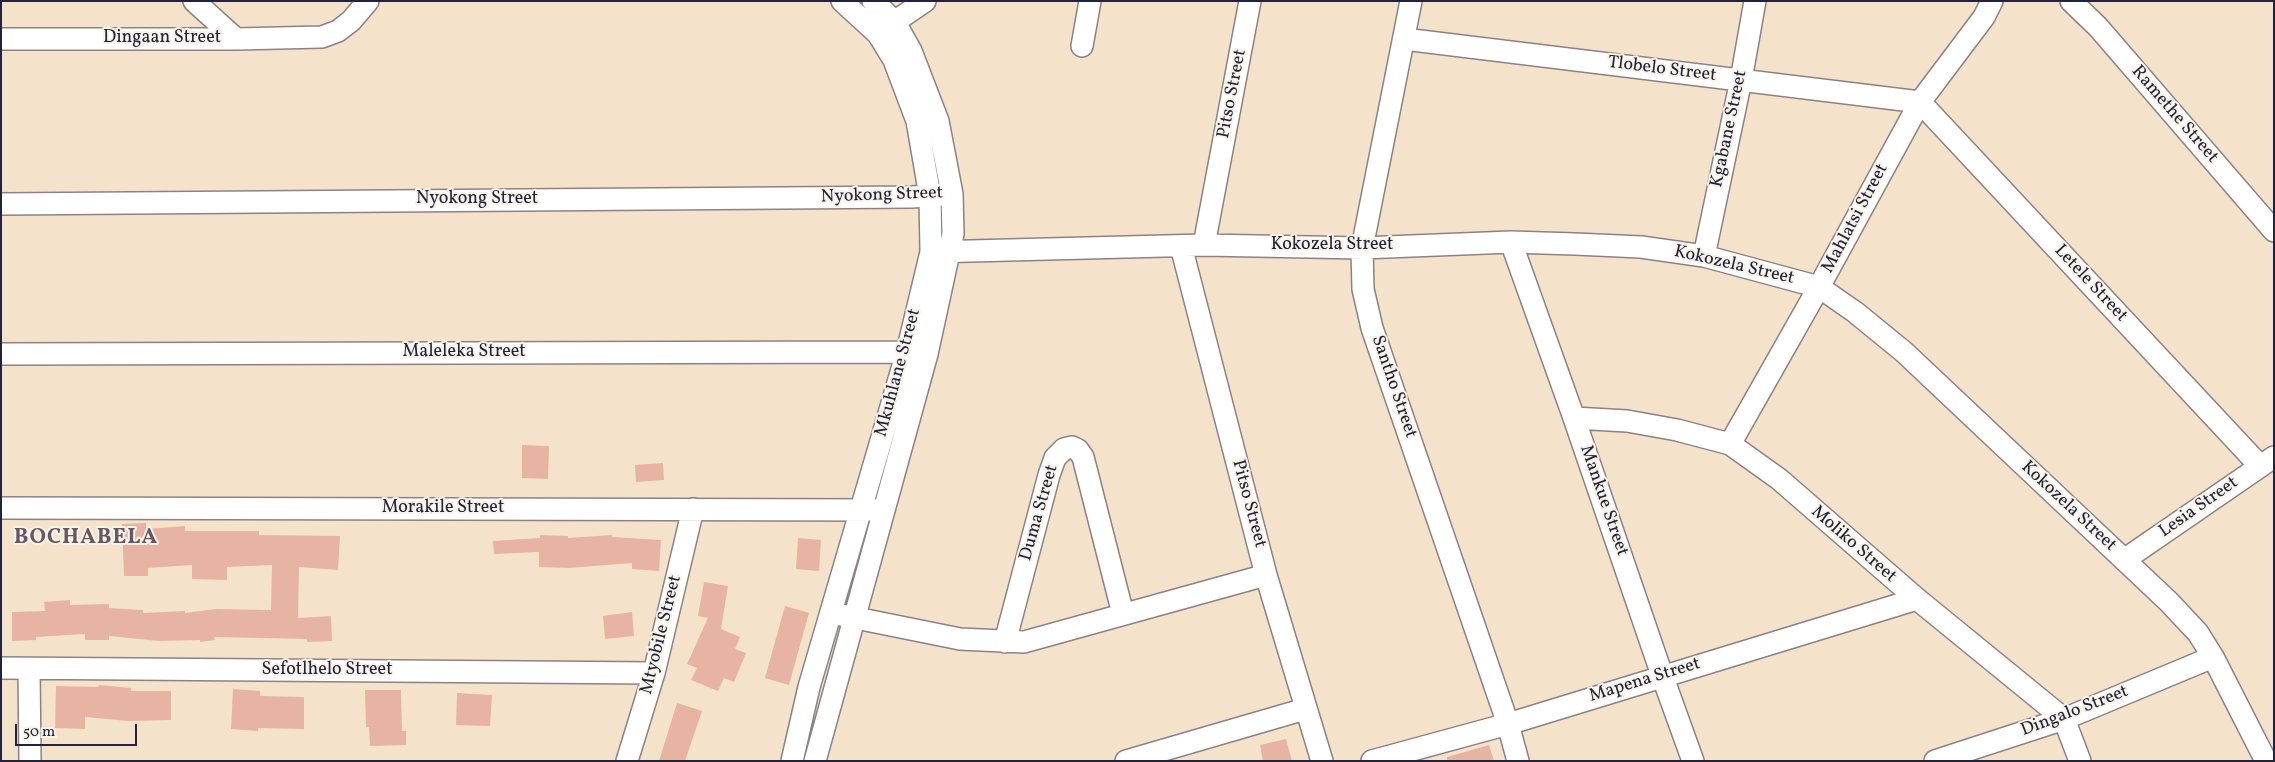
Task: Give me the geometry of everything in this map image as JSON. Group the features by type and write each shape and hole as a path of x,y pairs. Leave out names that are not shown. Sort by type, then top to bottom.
{"street":[{"path":"194,1 236,39"},
{"name":"Dingaan Street","path":"1,39 236,39 322,36 338,31 351,21 368,1"},
{"name":"Mkuhlane Street","path":"842,1 886,28 911,51 938,121 952,194 953,234 940,252"},
{"name":"Mkuhlane Street","path":"815,761 884,510 940,252 917,121 894,60 886,28 873,1"},
{"path":"886,28 925,1"},
{"path":"1082,46 1090,1"},
{"name":"Pitso Street","path":"1204,245 1250,1"},
{"name":"Santho Street","path":"1411,1 1362,248 1363,289 1372,328 1508,724 1518,761"},
{"name":"Kgabane Street","path":"1704,256 1741,80 1755,1"},
{"name":"Mahlatsi Street","path":"1730,444 1819,287 1920,102 1984,17 1992,1"},
{"name":"Ramethe Street","path":"2071,1 2098,27 2274,231"},
{"name":"Tlobelo Street","path":"1404,39 1920,102"},
{"name":"Letele Street","path":"1920,102 2267,461"},
{"name":"Nyokong Street","path":"1,204 930,196 952,194"},
{"name":"Kokozela Street","path":"940,252 1204,245 1362,248 1510,242 1641,247 1704,256 1819,287 1855,312 1904,352 2169,602 2198,633 2213,657 2266,761"},
{"name":"Mankue Street","path":"1510,242 1574,418 1693,761"},
{"name":"Pitso Street","path":"1181,246 1266,575 1322,761"},
{"name":"Mkuhlane Street","path":"792,761 809,687 861,510 917,353"},
{"name":"Maleleka Street","path":"1,354 917,353"},
{"name":"Moliko Street","path":"1574,418 1627,421 1677,430 1730,444 1779,479 1917,599 2064,719 2080,761"},
{"name":"Duma Street","path":"1004,642 1049,475 1056,458 1064,449 1072,447 1078,450 1083,458 1123,614"},
{"name":"Lesia Street","path":"2124,560 2267,461"},
{"name":"Morakile Street","path":"1,508 884,510"},
{"name":"Mtyobile Street","path":"627,761 654,673 693,509"},
{"path":"831,612 960,639 1024,642 1266,575"},
{"name":"Mapena Street","path":"1372,761 1508,724 1917,599"},
{"name":"Dingalo Street","path":"1935,761 2064,719 2213,657"},
{"name":"Sefotlhelo Street","path":"1,668 654,673"},
{"path":"29,669 30,761"},
{"path":"1126,761 1305,709"}],"building":[{"path":"522,445 549,446 548,479 522,478"},
{"path":"663,463 664,480 636,482 635,465"},
{"path":"146,523 146,529 185,526 185,531 259,531 259,535 340,536 338,570 299,567 298,618 331,616 332,641 307,642 307,639 214,637 215,640 200,642 200,640 159,641 109,636 109,640 85,640 85,634 36,637 36,640 12,641 12,612 45,611 44,602 70,600 70,605 109,604 109,608 143,610 143,613 185,611 185,613 216,609 271,610 272,565 227,567 227,580 192,579 192,565 148,568 148,576 124,576 122,524"},
{"path":"540,535 568,536 568,538 612,535 612,537 661,540 659,571 632,569 632,563 569,568 539,567 539,552 494,554 493,541 540,538"},
{"path":"798,538 821,540 819,571 796,569"},
{"path":"704,582 728,586 721,629 740,637 735,649 746,653 734,682 724,678 718,691 691,680 697,668 687,664 708,618 698,616"},
{"path":"785,606 809,613 789,685 765,678"},
{"path":"632,612 634,636 605,639 603,616"},
{"path":"99,685 131,688 131,691 171,691 171,720 128,721 85,717 85,729 55,728 56,686 98,687"},
{"path":"233,689 260,691 260,696 304,697 304,729 258,728 258,731 231,729"},
{"path":"365,690 401,690 402,731 406,731 406,745 370,746 369,727 366,727"},
{"path":"457,693 492,695 490,726 456,725"},
{"path":"677,703 702,711 685,761 659,761"},
{"path":"1286,739 1292,761 1263,761 1260,745"},
{"path":"1489,745 1494,761 1447,761 1447,757"}],"district":[{"name":"BOCHABELA","path":"86,539"}]}
